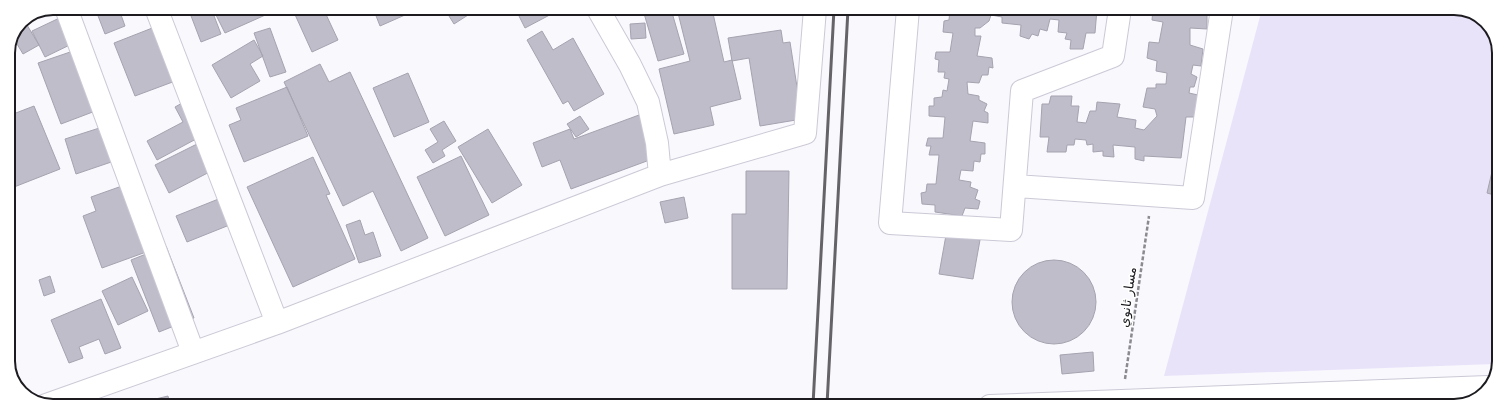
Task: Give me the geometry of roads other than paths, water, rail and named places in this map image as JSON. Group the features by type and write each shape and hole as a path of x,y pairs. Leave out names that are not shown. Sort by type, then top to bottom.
{"street":[{"path":"69,15 193,352"},
{"path":"159,15 277,323"},
{"path":"601,15 630,65 648,102 657,143 660,175"},
{"path":"60,399 277,323 660,175 805,133 815,15"},
{"path":"907,15 890,223 1011,230 1022,91 1113,56 1119,15"},
{"path":"1015,186 1194,198 1221,15"},
{"path":"1174,399 1481,387"}],"railway":[{"path":"813,399 834,15"},
{"path":"827,399 848,15"}]}
